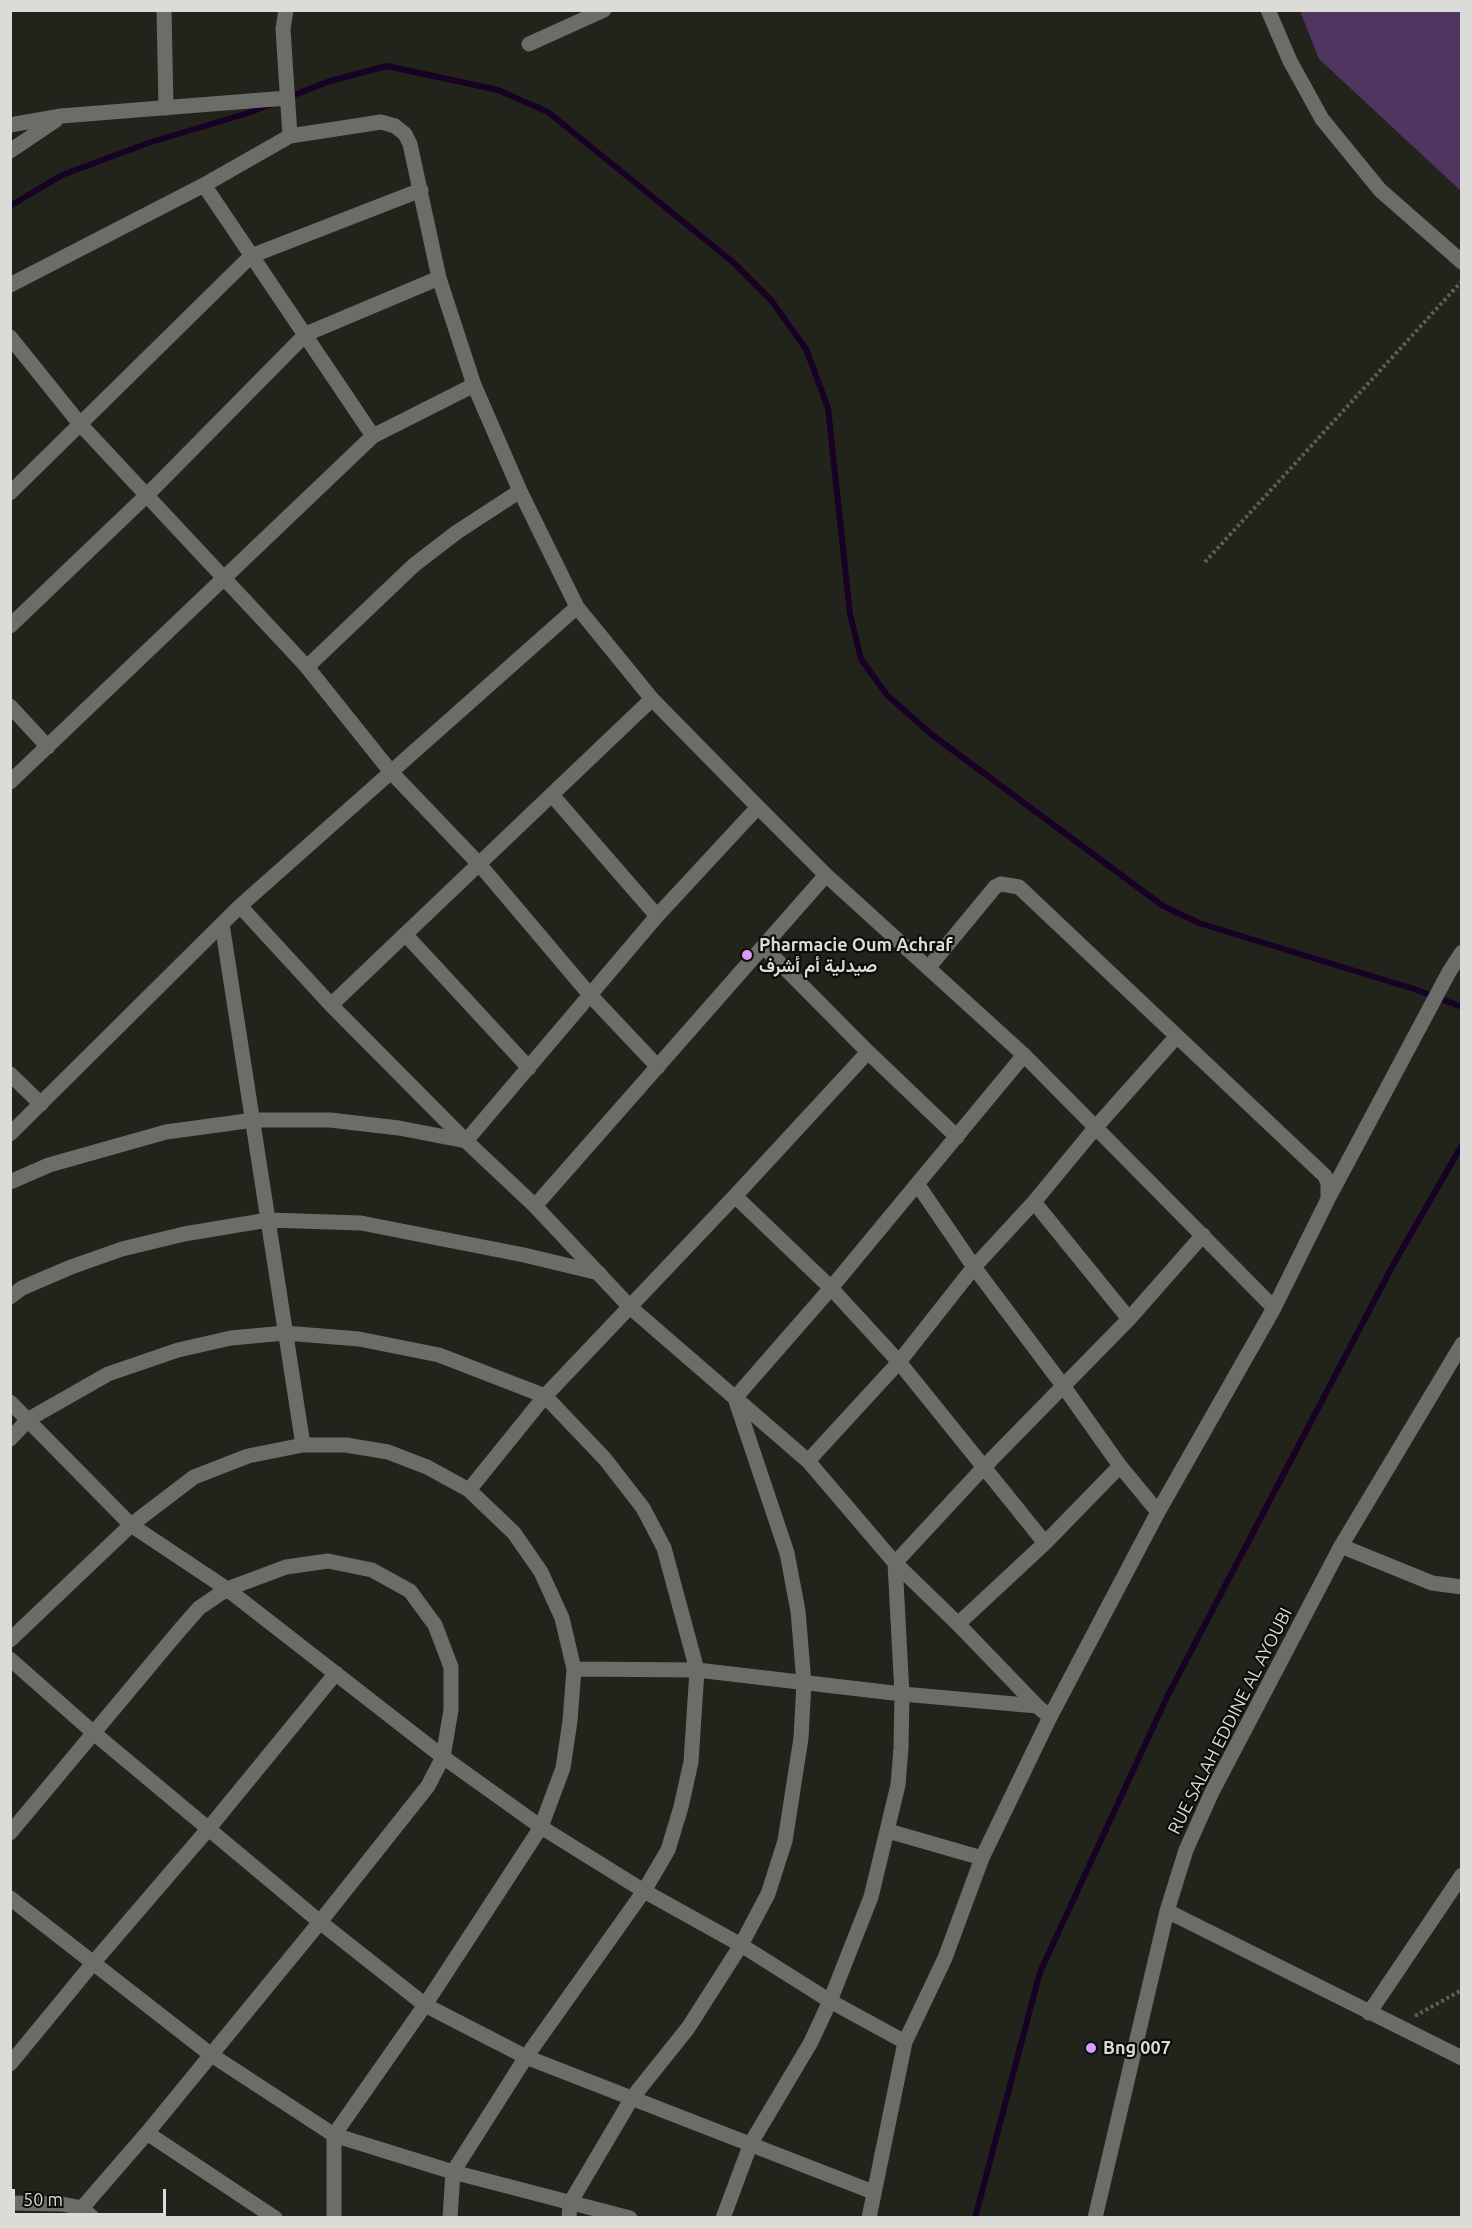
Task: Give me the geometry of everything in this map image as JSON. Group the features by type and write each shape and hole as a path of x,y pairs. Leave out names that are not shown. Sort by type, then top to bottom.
{"street":[{"path":"164,10 166,108"},
{"path":"286,10 283,29 289,129"},
{"path":"529,44 604,10"},
{"path":"1268,10 1290,61 1323,118 1380,190 1461,262"},
{"path":"10,125 61,116 269,99 286,91"},
{"path":"10,152 61,116"},
{"path":"10,285 204,185 289,129 381,122 395,126 405,134 411,144 440,278 474,385 520,491 577,607 652,699 758,807 826,875 1024,1055 1274,1308"},
{"path":"204,185 373,435"},
{"path":"10,493 251,256 421,190"},
{"path":"10,626 148,495 306,334 440,278"},
{"path":"10,337 80,424 307,666 391,772 480,865 590,995 658,1067"},
{"path":"10,782 373,435 474,385"},
{"path":"307,666 414,564 457,532 520,491"},
{"path":"10,1134 240,906 577,607"},
{"path":"331,1005 652,699"},
{"path":"10,706 48,747"},
{"path":"552,795 657,916"},
{"path":"466,1141 657,916 758,807"},
{"path":"535,1206 826,875"},
{"path":"929,967 995,887 1001,884 1019,887 1325,1176 1328,1183 1328,1199"},
{"path":"240,906 331,1005 466,1141 535,1206 630,1307 807,1461 895,1563 1050,1718"},
{"path":"222,924 303,1445"},
{"path":"405,934 529,1068"},
{"path":"764,946 868,1052 957,1137"},
{"path":"869,2217 905,2042 945,1958 982,1858 1050,1718 1158,1512 1274,1308 1328,1199 1461,952"},
{"path":"807,1461 899,1362 974,1267 1034,1202 1096,1127 1177,1036"},
{"path":"469,1490 545,1396 735,1197 868,1052"},
{"path":"735,1398 918,1185 1024,1055"},
{"path":"10,1074 41,1104"},
{"path":"10,1182 49,1165 166,1132 254,1120 330,1120 399,1128 466,1141"},
{"path":"918,1185 974,1267 1120,1466 1158,1512"},
{"path":"735,1197 831,1288 899,1362 1045,1544"},
{"path":"1034,1202 1128,1319"},
{"path":"10,1297 22,1288 71,1267 122,1249 184,1234 268,1221 361,1223 513,1252 599,1273"},
{"path":"723,2217 751,2144 811,2042 830,2001 871,1897 898,1785 902,1694 895,1563 984,1467 1128,1319 1203,1235"},
{"path":"10,1438 29,1419 108,1374 178,1350 231,1338 285,1333 358,1339 439,1355 545,1396 604,1459 643,1508 664,1548 697,1670 691,1762 681,1807 668,1850 644,1891 526,2057 453,2172 450,2217"},
{"name":"RUE SALAH EDDINE AL AYOUBI","path":"1095,2217 1167,1911 1186,1850 1212,1792 1341,1546 1461,1344"},
{"path":"570,2210 632,2098 688,2028 741,1945 768,1894 785,1842 801,1738 804,1683 798,1611 787,1553 735,1398"},
{"path":"10,1402 131,1525 227,1589 443,1757 541,1827 644,1891 741,1945 830,2001 905,2042"},
{"path":"10,1640 131,1525 194,1477 248,1456 303,1445 346,1445 388,1452 427,1467 469,1490 514,1533 541,1572 562,1618 574,1669 563,1768 541,1827 425,2005 334,2135 334,2217"},
{"path":"958,1624 1045,1544 1120,1466"},
{"path":"1341,1546 1432,1583 1461,1587"},
{"path":"10,1833 178,1632 200,1608 227,1589 286,1567 328,1561 372,1570 410,1591 435,1625 451,1667 451,1710 443,1757 428,1786 320,1922 210,2054 87,2213 40,2202 10,2203"},
{"path":"10,1659 95,1734 320,1922 425,2005 526,2057 873,2192"},
{"path":"574,1669 697,1670 902,1694 1037,1706"},
{"path":"10,2064 336,1674"},
{"path":"888,1831 982,1858"},
{"path":"1369,2013 1461,1875"},
{"path":"10,1898 210,2054 334,2135 570,2210 630,2217"},
{"path":"1167,1911 1461,2058"},
{"path":"147,2133 275,2217"}],"path":[{"path":"1205,562 1461,281"},
{"path":"1396,2026 1461,1990"}],"shaded area":[{"path":"1300,11 1461,11 1461,191 1319,59"}],"waterway":[{"path":"289,97 330,81 387,66 498,90 548,112 734,263 771,300 806,349 828,408 850,614 861,659 887,695 931,734 1163,906 1199,923 1414,989 1462,1007"},
{"path":"10,206 62,175 148,143 269,105"},
{"path":"975,2218 1040,1972 1168,1695 1393,1265 1462,1145"}],"place":[{"name":"Pharmacie Oum Achraf صيدلية أم أشرف","path":"747,955"},
{"name":"Bng 007","path":"1091,2048"}]}
